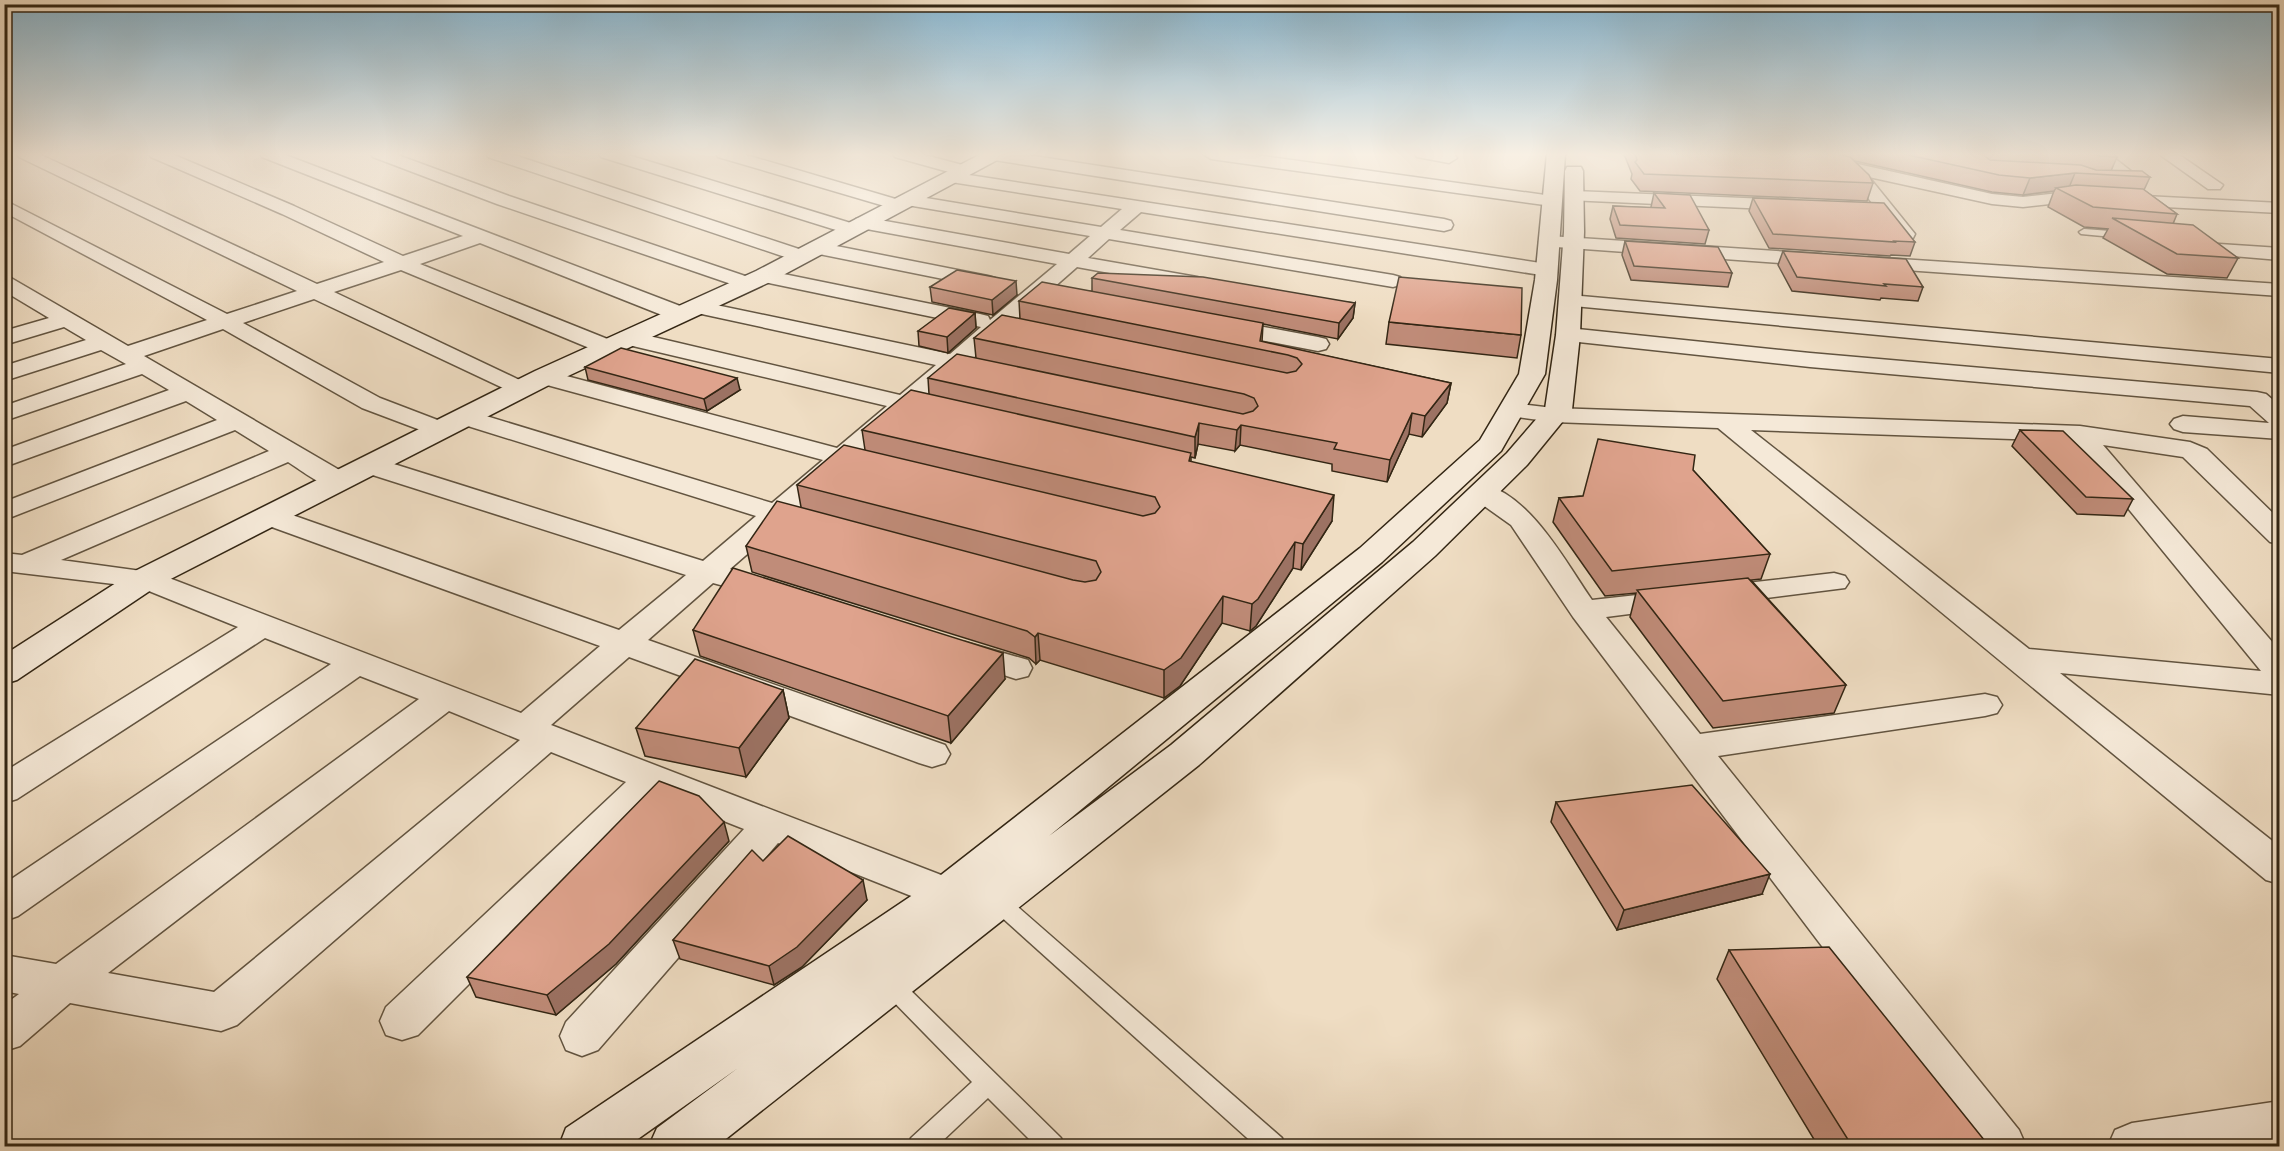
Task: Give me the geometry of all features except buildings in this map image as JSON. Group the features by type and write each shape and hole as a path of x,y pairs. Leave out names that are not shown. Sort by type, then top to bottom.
{"street":[{"path":"9,208 224,321 371,403 439,429"},
{"path":"142,208 206,237 312,292 532,383 877,466"},
{"path":"283,208 401,262 618,343 940,411"},
{"path":"405,208 480,237 689,310 989,369"},
{"path":"527,208 756,280 1010,327"},
{"path":"664,208 808,253 1029,290"},
{"path":"793,208 858,226 1212,285"},
{"path":"4,672 145,579 532,383 756,280 892,208"},
{"path":"940,208 1394,281"},
{"path":"4,973 221,1012 535,732 624,644 955,362 1010,327 1029,290 1073,261 1135,208"},
{"path":"1153,208 1556,252 1842,261 2280,290"},
{"path":"1333,208 1444,225"},
{"path":"585,1146 948,894 1371,555 1491,446 1532,374 1556,252 1562,208"},
{"path":"1862,208 1886,209 1932,267"},
{"path":"2149,208 2168,222"},
{"path":"439,221 460,214"},
{"path":"4,414 224,321 480,237"},
{"path":"2239,276 2198,245 2280,254"},
{"path":"676,1146 1185,755 1424,549 1516,459 1557,410 1565,371 1569,318 1556,252"},
{"path":"4,282 64,320 338,481"},
{"path":"1569,318 2280,366"},
{"path":"1569,318 1810,360 2257,399 2279,428"},
{"path":"4,338 64,320"},
{"path":"1201,322 1318,344"},
{"path":"4,374 102,342"},
{"path":"4,459 187,392"},
{"path":"1511,410 1553,415 2080,434 2190,450 2198,455 2280,536"},
{"path":"464,417 822,526"},
{"path":"4,512 236,421"},
{"path":"1724,421 2280,869"},
{"path":"2183,424 2279,428"},
{"path":"2080,434 2280,672"},
{"path":"15,563 289,452"},
{"path":"369,465 753,586"},
{"path":"1483,492 1521,519 1584,610 2002,1146"},
{"path":"268,516 932,754"},
{"path":"15,563 145,579 948,894"},
{"path":"1584,610 1834,582"},
{"path":"4,790 263,625"},
{"path":"936,643 1016,668"},
{"path":"2019,659 2280,684"},
{"path":"4,905 357,662"},
{"path":"4,1032 63,984 445,697"},
{"path":"1692,747 1985,705"},
{"path":"402,1021 653,778"},
{"path":"582,1036 771,825"},
{"path":"2132,1146 2280,1123"}],"lane":[{"path":"2084,232 2138,236"},
{"path":"996,900 1273,1146"},
{"path":"889,983 1052,1146"},
{"path":"921,1146 988,1082"}]}
